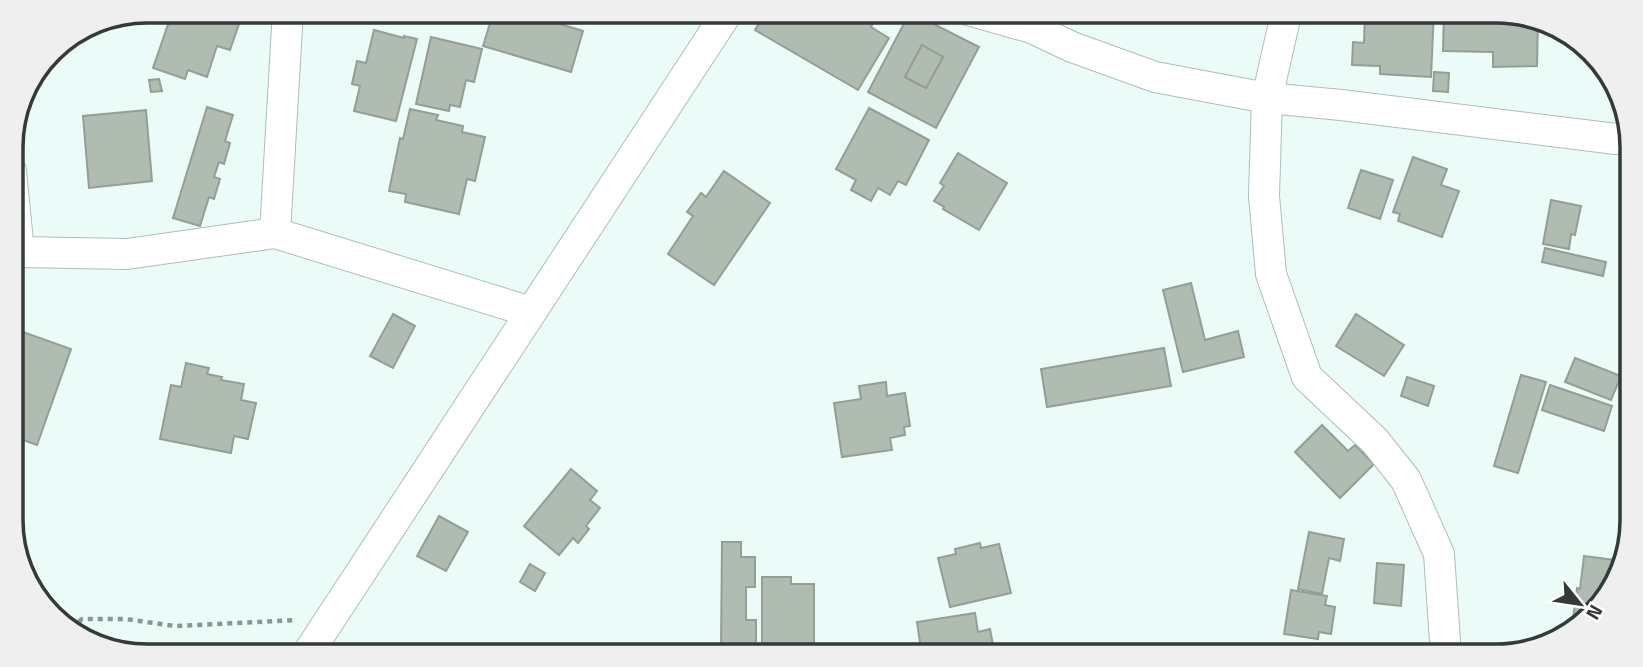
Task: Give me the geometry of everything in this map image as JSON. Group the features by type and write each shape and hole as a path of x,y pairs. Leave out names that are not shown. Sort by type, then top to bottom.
{"street":[{"path":"275,233 287,23"},
{"path":"314,644 720,23"},
{"path":"1039,23 1072,47 1155,77 1267,98 1620,139"},
{"path":"1284,23 1267,98 1264,196 1271,274 1307,377 1375,441 1406,480 1439,554 1445,644"},
{"path":"23,254 127,254 275,233 531,312"}],"path":[{"path":"78,623 82,619 125,619 175,626 330,619"}],"building":[{"path":"169,23 239,24 230,50 217,46 207,77 188,70 185,79 153,68"},
{"path":"490,23 557,23 583,31 571,72 483,46"},
{"path":"759,23 873,23 871,27 889,38 858,90 755,30"},
{"path":"904,23 932,23 979,47 936,128 868,92","holes":["922,45 943,57 926,88 905,77"]},
{"path":"1365,23 1433,23 1431,77 1380,74 1380,66 1352,65 1353,42 1364,43"},
{"path":"1444,23 1512,24 1538,30 1537,66 1493,67 1493,52 1443,51"},
{"path":"374,30 417,39 396,121 354,111 360,86 352,84 357,61 366,63"},
{"path":"431,37 482,49 474,82 466,80 460,107 450,105 449,111 416,104"},
{"path":"922,45 943,57 926,88 905,77"},
{"path":"1434,72 1449,73 1448,92 1433,91"},
{"path":"159,79 162,91 151,92 149,80"},
{"path":"207,107 233,115 225,141 230,143 224,164 219,162 214,177 220,179 214,199 209,197 200,226 173,218"},
{"path":"869,108 929,140 906,185 898,181 890,195 878,188 871,201 851,190 856,180 836,169"},
{"path":"410,109 438,115 436,120 463,126 462,132 485,137 475,181 467,179 459,214 405,202 406,194 389,191 400,138 403,139"},
{"path":"146,110 152,181 89,188 83,116"},
{"path":"958,153 1007,183 979,230 934,201 944,186 940,183"},
{"path":"1413,157 1447,169 1441,185 1459,191 1442,237 1398,221 1400,214 1393,212"},
{"path":"1361,170 1393,180 1380,219 1348,208"},
{"path":"724,171 770,203 714,285 668,254 693,216 687,212 701,193 706,197"},
{"path":"1551,200 1581,206 1575,235 1571,234 1569,249 1543,244"},
{"path":"1545,248 1606,262 1603,276 1542,262"},
{"path":"1191,283 1205,340 1238,331 1244,357 1183,372 1163,290"},
{"path":"393,314 415,326 393,368 370,356"},
{"path":"1356,314 1404,345 1384,376 1336,346"},
{"path":"23,332 71,349 37,445 23,440"},
{"path":"1164,348 1171,386 1047,407 1041,369"},
{"path":"1575,358 1620,376 1611,400 1565,382"},
{"path":"186,363 209,368 207,374 222,377 221,380 244,384 241,400 256,403 248,439 234,436 231,453 160,439 171,385 181,387"},
{"path":"1521,375 1546,382 1518,473 1494,466"},
{"path":"1407,377 1434,386 1428,406 1401,396"},
{"path":"886,382 887,396 905,393 910,426 904,427 905,435 890,438 892,450 842,457 834,403 861,399 859,386"},
{"path":"1550,385 1612,406 1604,431 1542,410"},
{"path":"1322,425 1348,451 1355,445 1374,464 1340,498 1295,452"},
{"path":"571,469 597,491 590,500 600,508 586,526 589,529 578,543 573,538 559,555 524,526"},
{"path":"439,516 468,532 446,571 417,556"},
{"path":"1309,532 1344,539 1340,561 1329,558 1322,594 1298,589"},
{"path":"722,542 741,542 741,557 755,557 755,587 746,587 746,620 756,620 756,644 721,644"},
{"path":"980,543 981,548 999,544 1011,593 950,607 938,558 956,554 955,549"},
{"path":"1584,556 1614,560 1599,589 1573,618 1577,588 1580,589"},
{"path":"1377,563 1404,565 1401,606 1374,603"},
{"path":"530,564 545,573 535,591 520,582"},
{"path":"762,577 791,577 791,584 814,584 814,643 762,643"},
{"path":"1291,590 1327,596 1325,605 1335,607 1331,634 1319,632 1318,639 1284,634"},
{"path":"975,613 978,632 990,629 993,644 920,644 917,622"}]}
